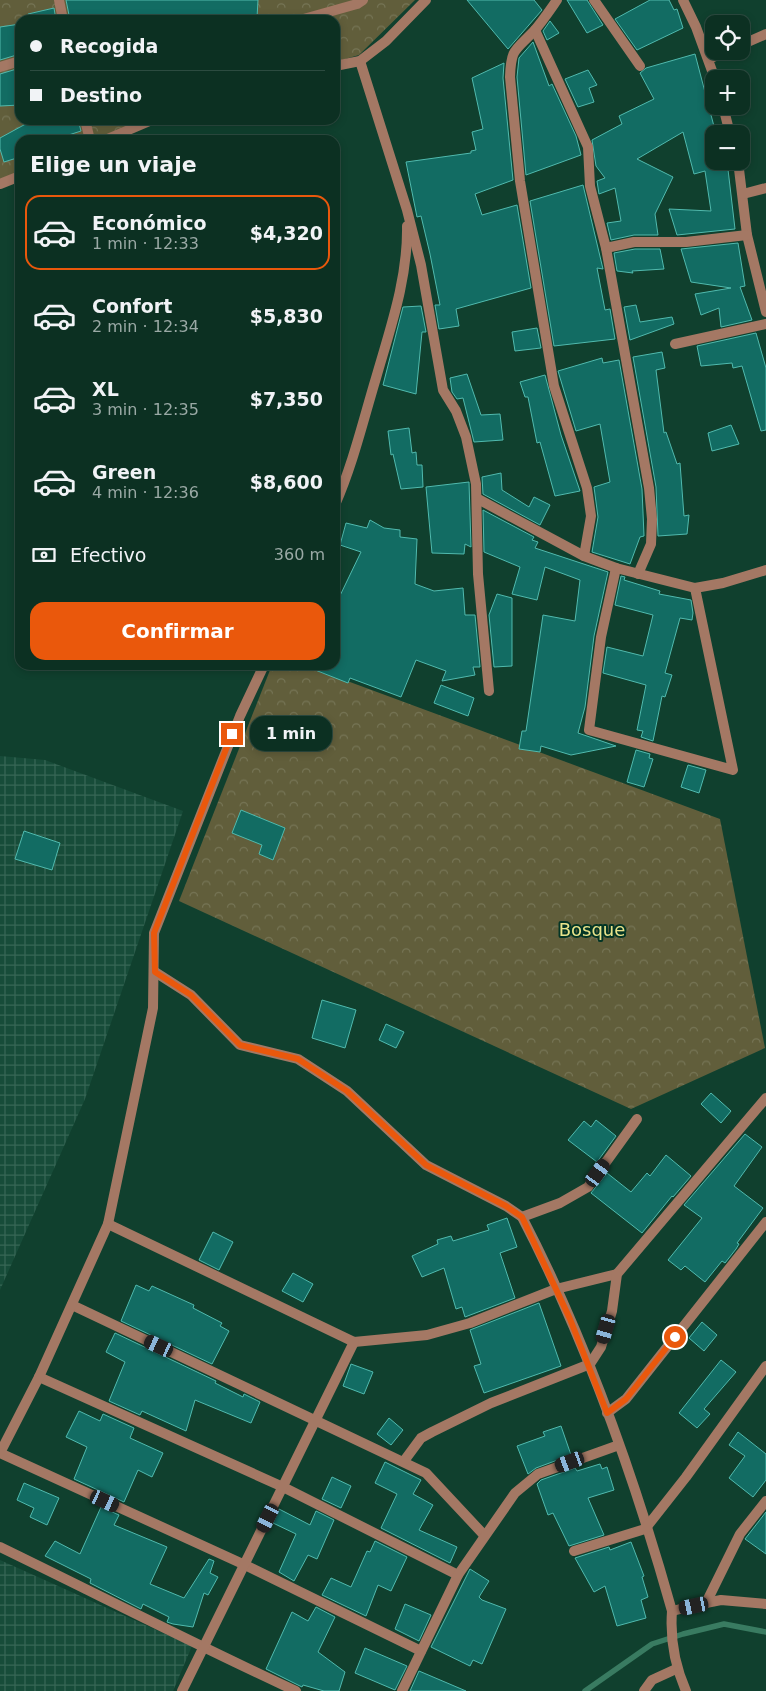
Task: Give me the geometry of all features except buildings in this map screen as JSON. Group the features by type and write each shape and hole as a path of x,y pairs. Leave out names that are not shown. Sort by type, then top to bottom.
{"street":[{"path":"60,0 62,15"},
{"path":"318,15 357,4 363,0"},
{"path":"340,65 360,61 386,41 426,0"},
{"path":"557,0 534,30 516,48 510,60 510,77 520,181 554,386 587,488 591,516 584,556"},
{"path":"594,0 640,66"},
{"path":"683,0 705,50"},
{"path":"534,30 588,147 590,186 606,248 652,519 651,544 638,574"},
{"path":"750,41 766,34"},
{"path":"360,61 407,210 421,265 444,390 466,437 478,499 478,574 489,690"},
{"path":"0,68 15,63"},
{"path":"117,135 140,125"},
{"path":"739,170 748,235 766,312"},
{"path":"0,184 15,178"},
{"path":"743,194 766,188"},
{"path":"340,493 347,477 398,300 408,250 407,210"},
{"path":"606,248 634,242 686,242 748,235"},
{"path":"675,344 766,324"},
{"path":"478,499 584,556 638,574 695,588 723,583 766,570"},
{"path":"616,568 601,637 589,730 733,770 695,588"},
{"path":"262,670 240,716 154,933 155,972 153,1008 108,1224 39,1377 0,1453 245,1565 421,1652"},
{"path":"155,972 191,995 240,1045 298,1059 347,1091 426,1165 506,1206 522,1217 590,1364 648,1525 672,1610 671,1624 676,1669 686,1691"},
{"path":"404,1461 421,1438 432,1432 491,1403 590,1364 602,1347 612,1311 617,1274 766,1098"},
{"path":"522,1217 560,1203 588,1187 637,1119"},
{"path":"607,1413 626,1399 766,1222"},
{"path":"108,1224 354,1342 428,1335 470,1323 556,1289 617,1274"},
{"path":"72,1305 426,1473 484,1535"},
{"path":"182,1691 354,1342"},
{"path":"574,1551 641,1531 648,1525 686,1478 766,1366"},
{"path":"39,1377 283,1487 458,1575"},
{"path":"402,1691 458,1575 514,1493 538,1474 619,1445"},
{"path":"706,1603 740,1534 766,1501"},
{"path":"0,1547 166,1628 202,1648 296,1691"},
{"path":"672,1610 721,1600 766,1604"},
{"path":"644,1691 652,1680 676,1669"}],"shaded area":[{"path":"0,756 45,760 183,811 85,1099 0,1290"},
{"path":"0,1560 192,1646 173,1691 0,1691"}],"green space":[{"path":"0,0 415,0 359,55 340,61 340,15 15,15 15,125 140,125 108,135 15,135 15,173 0,180"},
{"name":"Bosque","path":"270,670 318,670 720,819 765,1048 631,1109 179,901"}],"waterway":[{"path":"585,1691 652,1644 724,1624 766,1632"}],"route":[{"path":"232,734 154,933 155,972 191,995 240,1045 298,1059 347,1091 426,1165 506,1206 522,1217 532,1235 590,1364 607,1413 626,1399 675,1337"}]}
